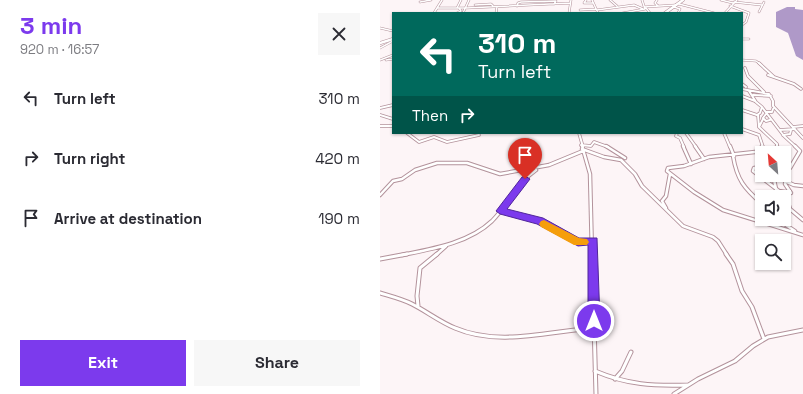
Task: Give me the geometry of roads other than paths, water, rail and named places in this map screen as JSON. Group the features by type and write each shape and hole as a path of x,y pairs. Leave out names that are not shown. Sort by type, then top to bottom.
{"highway":[{"path":"666,12 683,0"},
{"path":"380,43 392,40"}],"street":[{"path":"420,2 431,0"},
{"path":"435,12 442,0"},
{"path":"459,12 461,11 458,8 461,0"},
{"path":"464,12 469,0"},
{"path":"484,0 490,4 493,4 493,6"},
{"path":"518,6 519,2 546,0 556,1 554,4"},
{"path":"569,12 571,0"},
{"path":"586,0 584,3 593,3"},
{"path":"592,0 596,10"},
{"path":"610,0 618,7"},
{"path":"642,0 645,8 649,12"},
{"path":"657,0 655,3 658,6"},
{"path":"721,0 734,3 762,5"},
{"path":"726,12 737,0"},
{"path":"474,8 477,1"},
{"path":"759,12 764,2"},
{"path":"437,8 474,8 570,3"},
{"path":"475,5 490,4"},
{"path":"580,10 596,10 634,5 645,8"},
{"path":"635,12 645,8 676,5 708,12"},
{"path":"676,5 680,9 678,12"},
{"path":"730,6 749,13 746,22 743,24"},
{"path":"496,12 497,7"},
{"path":"380,28 392,31"},
{"path":"743,39 748,39"},
{"path":"380,48 392,41"},
{"path":"380,60 392,55"},
{"path":"380,60 392,59"},
{"path":"743,60 756,60 773,76 801,89"},
{"path":"749,60 753,63"},
{"path":"746,68 748,76 771,96 773,106 803,138"},
{"path":"768,76 773,76"},
{"path":"743,90 765,92"},
{"path":"749,90 755,101"},
{"path":"752,95 771,96"},
{"path":"743,96 748,96 762,107 770,120 782,134 800,151 791,167"},
{"path":"380,108 392,105"},
{"path":"762,107 758,115 759,127 777,144 777,146"},
{"path":"766,113 772,112 773,109"},
{"path":"743,110 758,115"},
{"path":"759,127 766,113"},
{"path":"380,115 392,119"},
{"path":"763,119 770,120"},
{"path":"380,126 392,126"},
{"path":"782,134 790,134 791,130 794,128 803,126"},
{"path":"743,129 759,135 764,151 704,159 691,164 668,168 667,170 690,190 722,209 752,220 803,235"},
{"path":"780,130 791,130"},
{"path":"408,134 419,142 434,137 447,142 479,136"},
{"path":"579,134 590,174 596,394"},
{"path":"677,134 676,136 679,138 691,164"},
{"path":"687,134 704,159"},
{"path":"724,134 734,156 736,174 755,197"},
{"path":"581,145 591,146 594,142 598,142 619,153 625,158"},
{"path":"380,195 393,180 402,179 415,170 437,163 467,163 500,174 539,168 583,150 604,157 621,160 634,174 642,186 683,226 713,237 723,247 733,264 742,291 752,307 764,339"},
{"path":"418,307 417,296 420,268 448,245 487,225 525,179 539,168"},
{"path":"668,210 662,201 666,196 670,174"},
{"path":"767,182 776,189"},
{"path":"774,182 776,189"},
{"path":"787,182 794,185 803,186"},
{"path":"791,210 803,220"},
{"path":"500,211 539,221 578,242 593,241"},
{"path":"787,226 797,233"},
{"path":"380,259 448,245"},
{"path":"380,293 418,307 455,328 476,334 506,338 524,338 562,330 594,328"},
{"path":"674,394 688,385 735,361 764,339 771,336 803,330"},
{"path":"615,379 622,371 630,352"},
{"path":"595,371 636,385 688,385"}]}
